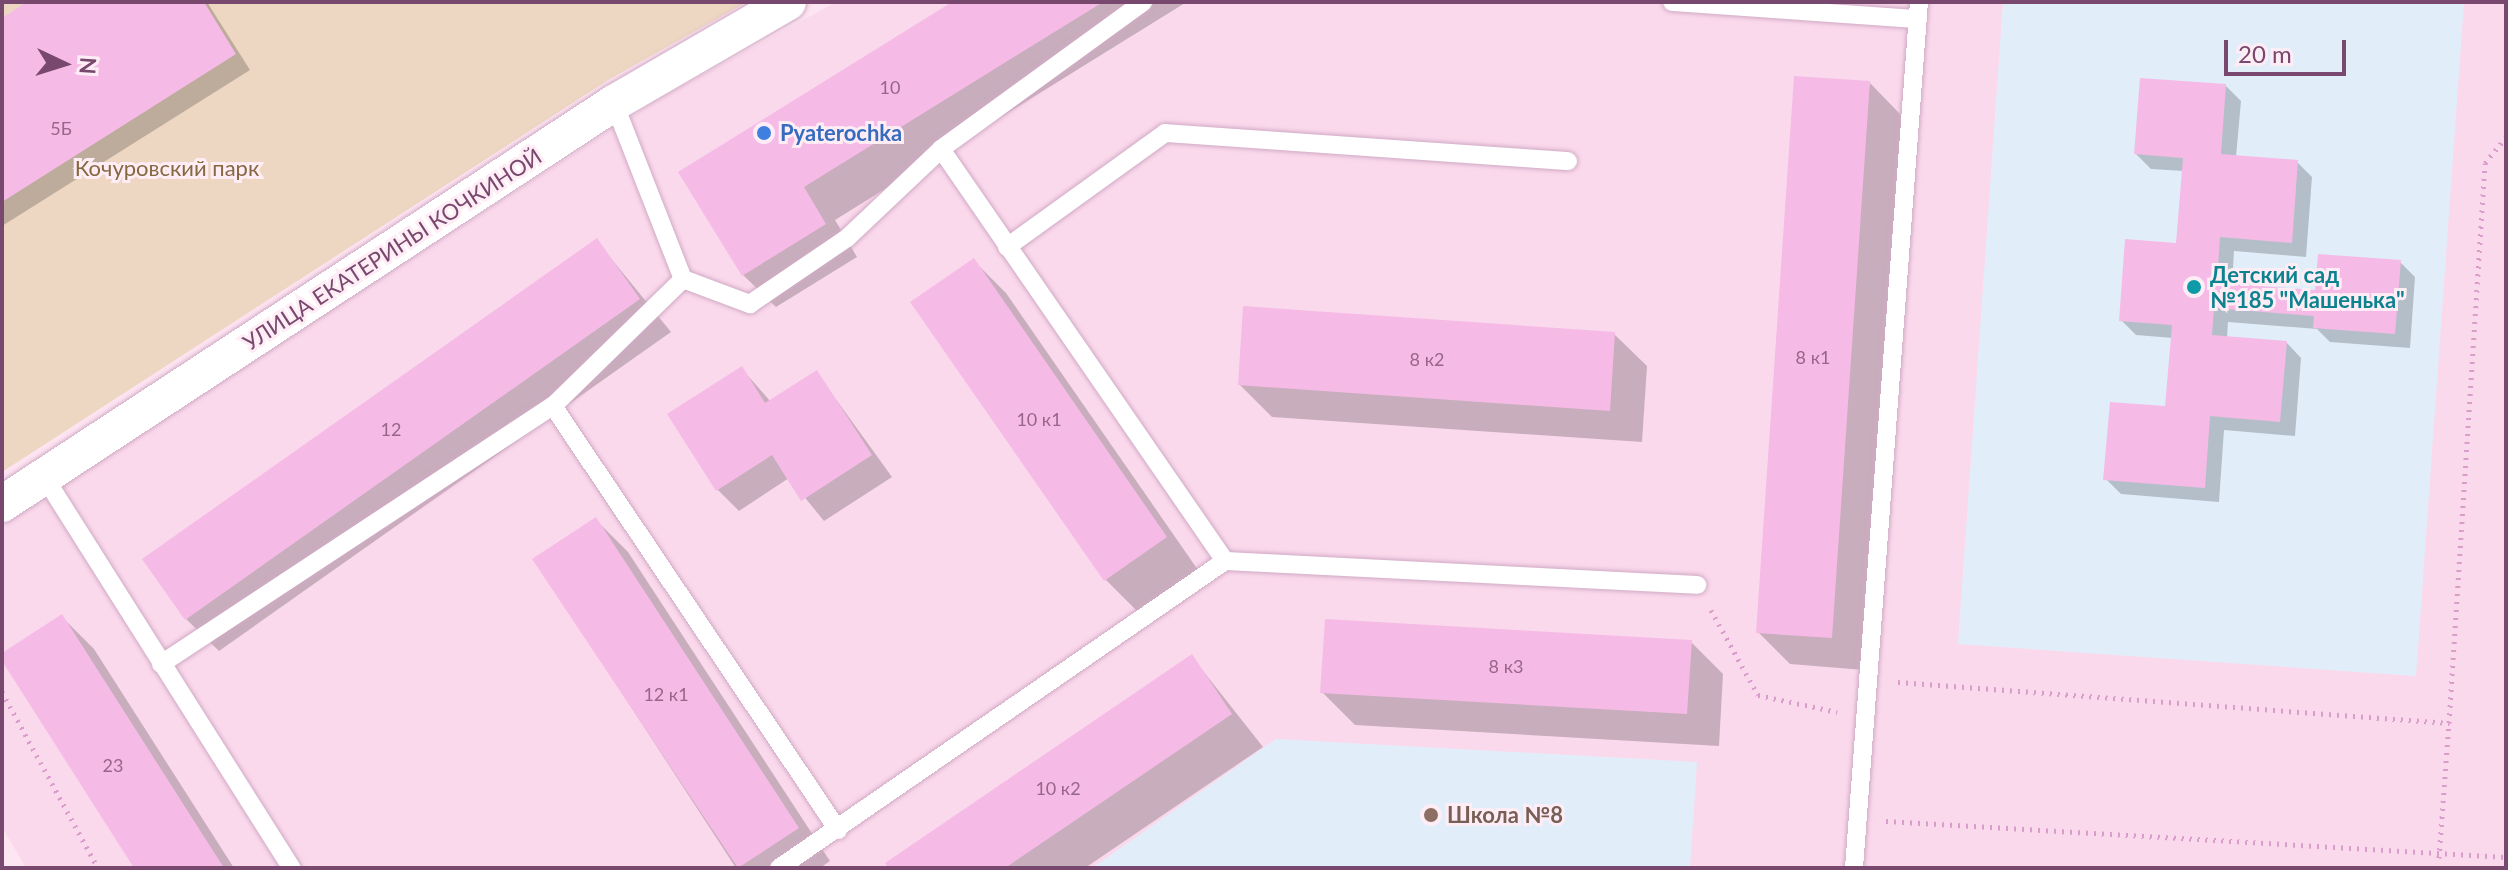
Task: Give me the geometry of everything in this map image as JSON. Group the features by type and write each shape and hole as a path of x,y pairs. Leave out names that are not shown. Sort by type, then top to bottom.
{"street":[{"name":"УЛИЦА ЕКАТЕРИНЫ КОЧКИНОЙ","path":"2,504 614,103 788,2"}],"lane":[{"path":"614,103 683,279 750,304 847,238 941,149 1143,2"},
{"path":"1672,2 1918,10 1854,868"},
{"path":"1007,247 1165,133 1568,161"},
{"path":"941,149 1225,561"},
{"path":"161,664 553,406 683,279"},
{"path":"553,406 838,830"},
{"path":"45,478 292,868"},
{"path":"779,868 1225,561 1697,585"}],"path":[{"path":"2439,858 2485,163 2506,137"},
{"path":"1697,585 1758,695 1867,718"},
{"path":"1870,680 2449,723"},
{"path":"2,692 98,868"},
{"path":"1857,819 2439,858 2506,857"}],"shaded area":[{"path":"836,2 2506,2 2506,868 26,868 2,827 2,522 662,97"},
{"path":"2003,2 2464,2 2416,676 1958,644"},
{"name":"Школа №8","path":"1276,739 1697,762 1690,868 1092,868"}],"green space":[{"name":"Кочуровский парк","path":"2,2 747,2 608,80 2,472"}],"building":[{"path":"27,2 204,2 236,54 2,202 2,18"},
{"path":"952,2 1103,2 804,187 826,224 742,276 678,172"},
{"path":"1794,76 1870,81 1832,638 1756,633"},
{"name":"Детский сад №185 \"Машенька\"","path":"2140,78 2226,84 2221,154 2298,160 2292,243 2220,237 2217,283 2315,290 2318,254 2401,260 2395,334 2313,328 2314,316 2214,308 2212,335 2287,341 2280,422 2210,416 2205,488 2103,480 2110,402 2165,406 2172,325 2119,321 2125,239 2176,243 2183,158 2134,154"},
{"path":"597,238 640,299 185,620 142,559"},
{"path":"974,258 1167,537 1104,581 910,302"},
{"path":"1243,306 1615,332 1610,411 1238,385"},
{"path":"742,366 765,403 817,370 872,455 801,501 772,455 716,491 667,414"},
{"path":"596,517 799,828 738,868 532,559"},
{"path":"62,614 224,868 134,868 2,661 2,653"},
{"path":"1325,619 1692,640 1687,714 1320,693"},
{"path":"1192,654 1232,714 1005,868 888,868 885,863"}],"place":[{"name":"Pyaterochka","path":"764,133"},
{"name":"Детский сад №185 \"Машенька\"","path":"2194,287"},
{"name":"Школа №8","path":"1431,815"}]}
